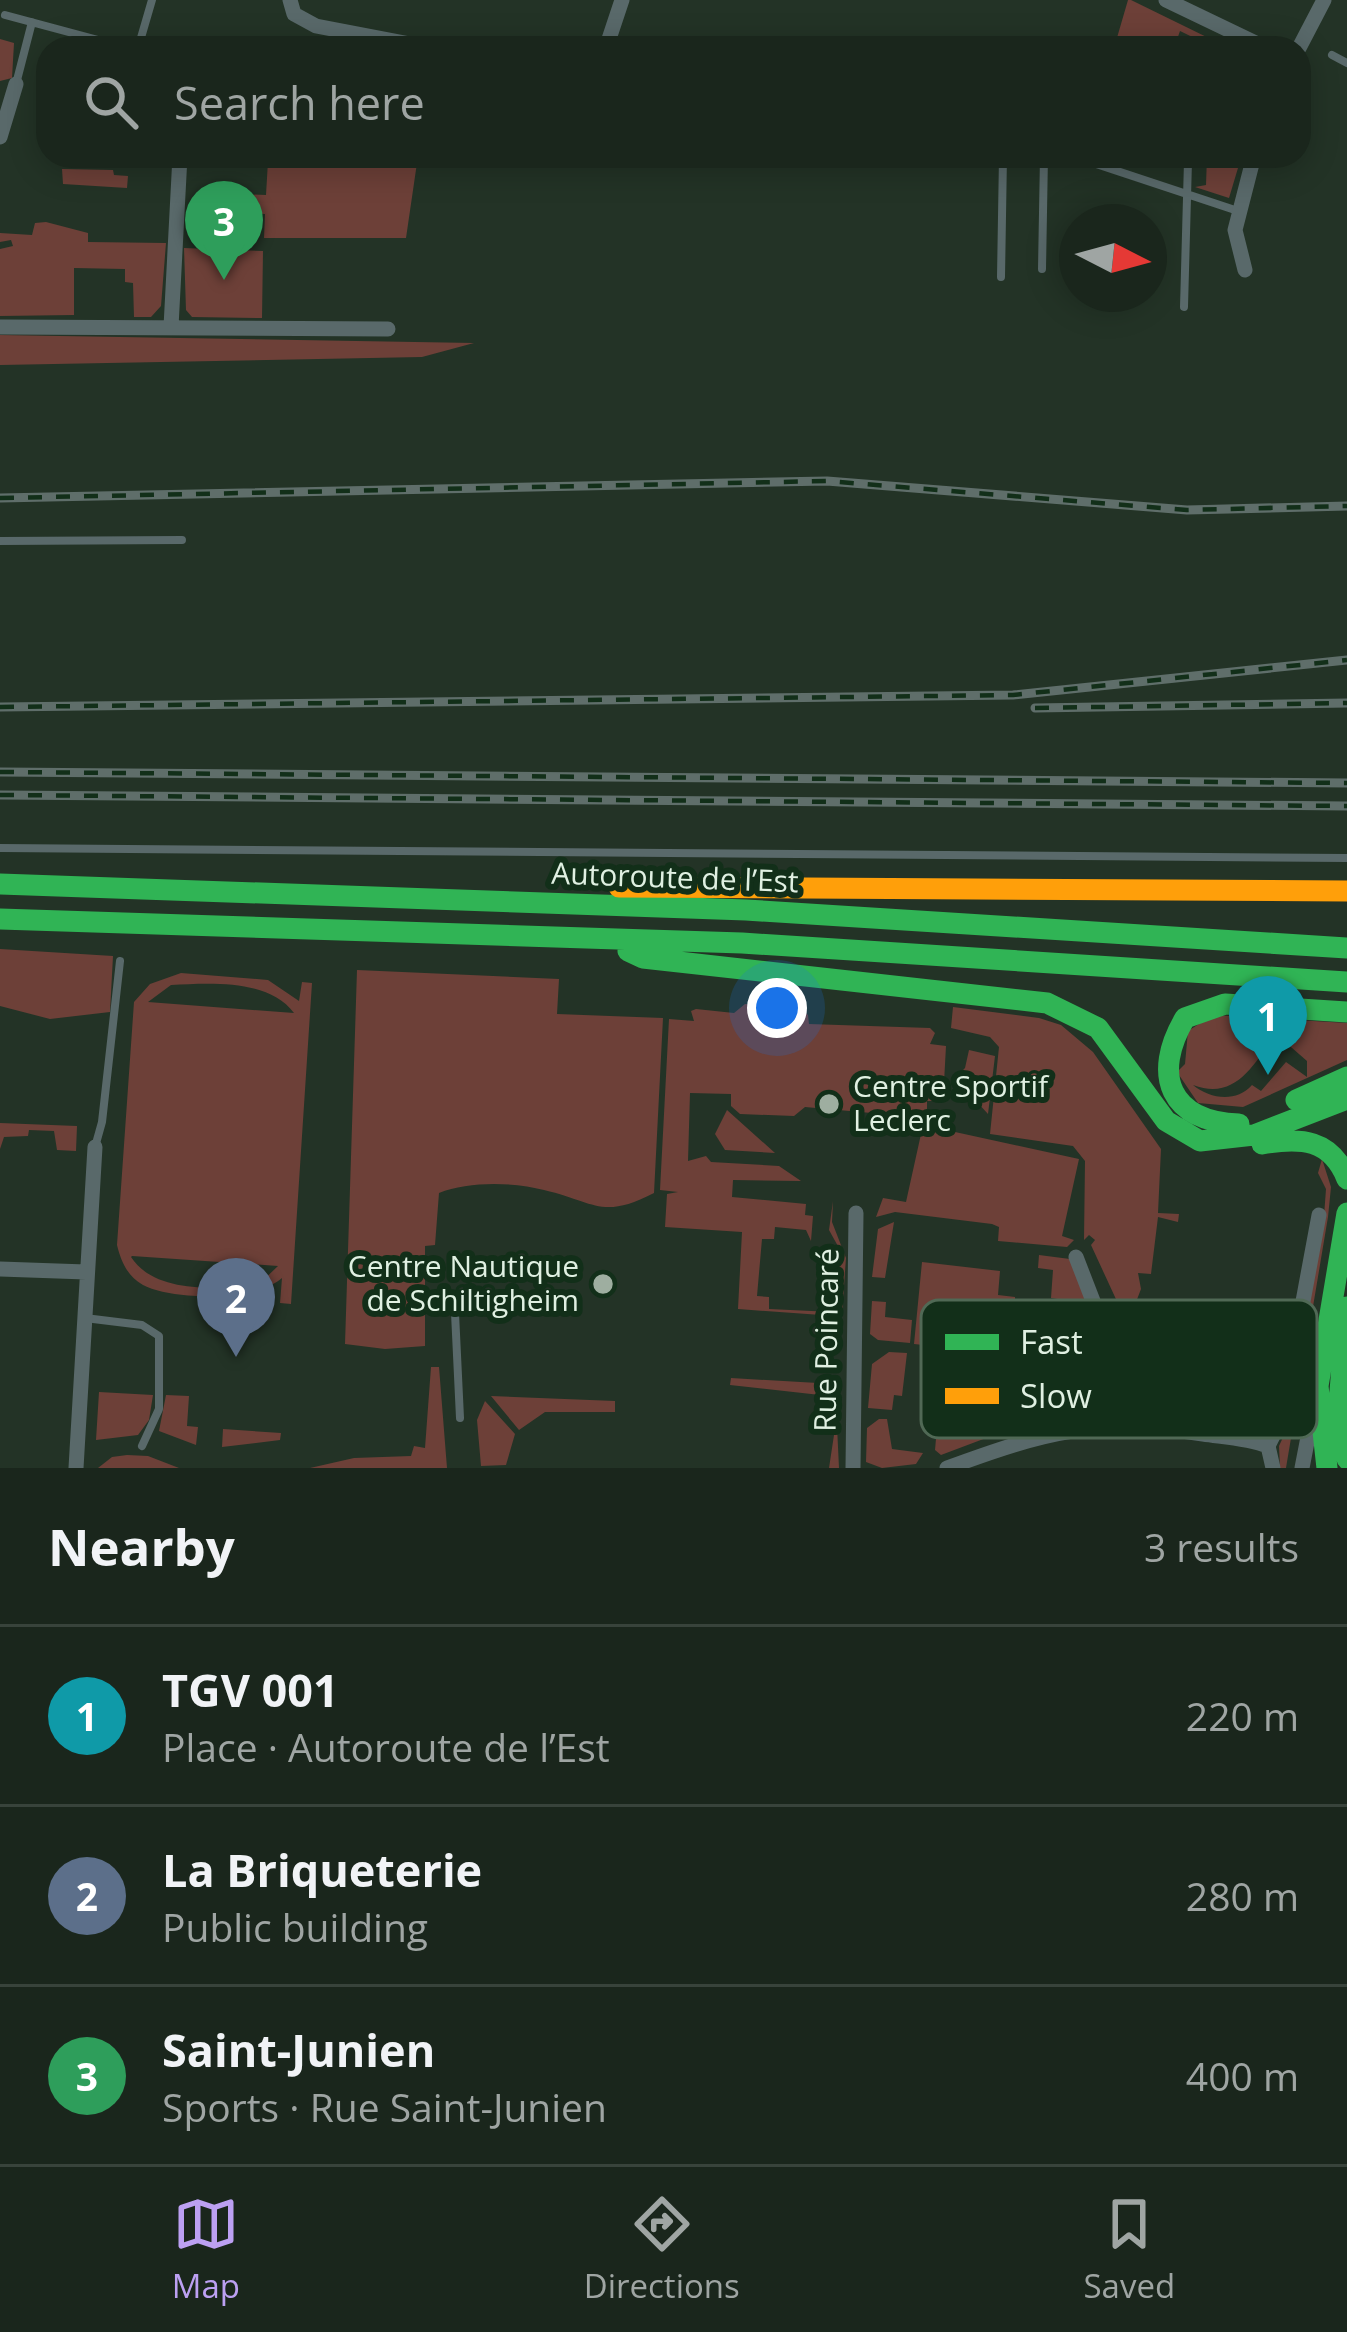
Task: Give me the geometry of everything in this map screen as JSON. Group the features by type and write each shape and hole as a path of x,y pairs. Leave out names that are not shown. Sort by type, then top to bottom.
{"main road":[{"name":"Autoroute de l’Est","path":"0,884 985,922 1347,948"},
{"path":"527,902 560,885 1347,891"},
{"name":"Autoroute de l’Est","path":"0,919 986,956 1347,982"},
{"path":"602,939 643,958 1047,1003 1086,1020 1119,1053 1159,1115 1196,1140 1232,1140 1347,1099"},
{"path":"953,990 1030,1010 1083,1033 1161,1130 1183,1144 1220,1152 1306,1138 1331,1151 1347,1179"},
{"path":"1347,1012 1212,1005 1185,1018 1175,1031 1165,1070 1174,1099 1185,1111 1221,1126 1243,1123 1347,1077"},
{"path":"1327,1468 1318,1386 1347,1214"},
{"path":"1347,1307 1339,1403 1347,1459"}],"street":[{"path":"290,0 294,14 316,26 368,36"},
{"path":"610,36 622,0"},
{"path":"1166,0 1241,36"},
{"path":"1305,36 1324,0"},
{"path":"0,136 4,110 16,85"},
{"path":"171,327 178,168"},
{"path":"1245,270 1237,245 1238,211 1251,168"},
{"path":"0,327 388,329"},
{"path":"76,1468 94,1147"},
{"name":"Rue Poincaré","path":"853,1468 856,1214"},
{"path":"1303,1300 1319,1215"},
{"path":"1076,1257 1093,1300"},
{"path":"0,1268 86,1272"},
{"path":"1317,1391 1318,1386"},
{"path":"947,1468 1027,1438"},
{"path":"1220,1438 1268,1446"},
{"path":"1272,1438 1268,1446 1273,1468"},
{"path":"1302,1468 1308,1438"}],"lane":[{"path":"142,36 152,0"},
{"path":"5,15 84,36"},
{"path":"16,85 32,22"},
{"path":"1332,56 1347,63"},
{"path":"1001,277 1003,168"},
{"path":"1042,269 1044,168"},
{"path":"1109,168 1238,211"},
{"path":"1184,307 1188,168"},
{"path":"0,541 182,540"},
{"path":"0,848 1347,859"},
{"path":"94,1147 102,1122 120,961"},
{"path":"455,1313 460,1418"},
{"path":"84,1318 142,1325 159,1336 159,1409 142,1446"}],"shaded area":[{"path":"1131,0 1205,36 1180,31 1178,36 1118,36"},
{"path":"0,39 14,43 12,78 0,81"},
{"path":"268,168 416,168 406,238 264,238 265,214 236,213 237,194 266,195"},
{"path":"1207,168 1238,168 1229,198 1195,187 1206,185"},
{"path":"62,169 113,170 114,175 128,176 127,188 63,184"},
{"path":"35,223 88,233 88,242 166,243 161,306 151,317 134,317 133,283 125,282 125,269 74,268 74,315 0,316 0,249 13,246 11,240 0,242 0,233 32,235"},
{"path":"184,248 263,251 262,318 192,317 186,310"},
{"path":"0,335 474,343 422,357 0,365"},
{"path":"0,949 113,956 110,1012 50,1019 0,1006"},
{"path":"357,970 559,979 557,1014 663,1018 654,1193 610,1207 505,1184 463,1186 439,1193 435,1245 425,1246 425,1346 385,1349 345,1344"},
{"path":"181,973 268,980 299,1001 302,982 312,983 291,1304 280,1303 282,1278 235,1295 174,1294 143,1285 123,1262 117,1245 134,1002 150,984","holes":["171,985 255,989 270,994 294,1013 148,1002","132,1256 278,1266 256,1287 205,1288 155,1277"]},
{"name":"Centre Sportif Leclerc","path":"745,1004 799,1007 808,1015 809,1024 930,1028 935,1033 930,1044 946,1046 943,1101 927,1101 927,1118 805,1107 794,1116 740,1114 731,1106 731,1094 690,1093 688,1161 706,1156 711,1162 779,1166 801,1181 733,1180 732,1197 806,1204 805,1215 813,1216 811,1241 806,1230 775,1227 774,1239 762,1239 757,1296 769,1297 769,1309 833,1312 839,1248 829,1230 833,1201 832,1222 846,1258 842,1313 835,1316 738,1309 742,1232 665,1227 667,1194 678,1192 660,1190 669,1019 694,1021 691,1011 696,1009 734,1013"},
{"path":"953,1007 1061,1025 1093,1052 1161,1149 1158,1213 1179,1214 1178,1222 1158,1217 1151,1274 1138,1273 1141,1289 1137,1300 1116,1300 1091,1245 1095,1240 1089,1235 1084,1240 1085,1161 1073,1146 990,1134 999,1047 990,1037 951,1028"},
{"path":"1213,1015 1347,1023 1347,1060 1243,1107 1198,1103 1177,1072 1185,1064 1188,1031","holes":["1276,1034 1307,1061 1307,1077 1286,1062 1261,1091 1252,1085 1238,1095 1223,1097 1193,1085 1208,1089 1232,1084 1251,1068"]},
{"path":"969,1050 995,1056 988,1114 955,1078 965,1068"},
{"path":"727,1110 775,1153 725,1150 715,1134"},
{"path":"0,1123 77,1126 76,1151 57,1150 54,1131 29,1130 28,1136 4,1137 0,1149"},
{"path":"923,1125 1079,1159 1062,1236 1074,1240 1067,1247 998,1241 999,1227 992,1224 895,1212 876,1217 883,1198 906,1202"},
{"path":"1322,1159 1331,1187 1314,1300 1309,1300 1326,1189 1318,1173"},
{"path":"894,1222 885,1278 872,1277 878,1229"},
{"path":"1039,1255 1070,1259 1086,1300 1051,1298 1053,1270 1038,1268"},
{"path":"922,1262 1000,1271 998,1295 1015,1300 921,1300 921,1345 914,1344"},
{"path":"872,1301 886,1302 885,1317 912,1320 910,1343 878,1340 870,1334"},
{"path":"889,1352 907,1353 902,1396 894,1395 892,1410 868,1408 872,1364"},
{"path":"431,1367 439,1367 447,1468 310,1468 354,1458 411,1456 414,1446 425,1448"},
{"path":"731,1378 835,1384 839,1468 829,1468 834,1435 829,1396 730,1385"},
{"path":"99,1392 153,1395 149,1420 138,1435 96,1440"},
{"path":"166,1395 189,1396 187,1426 198,1427 196,1445 159,1431"},
{"path":"491,1396 615,1401 615,1412 545,1412 519,1430"},
{"path":"485,1401 515,1434 506,1465 481,1466 477,1420"},
{"path":"887,1419 892,1449 923,1453 916,1464 882,1468 866,1462 867,1428"},
{"path":"223,1429 281,1433 280,1440 222,1447"},
{"path":"936,1438 986,1438 941,1455 935,1450"},
{"path":"1283,1438 1291,1438 1286,1468 1280,1468"},
{"path":"148,1456 179,1468 98,1468 112,1457"}],"railway":[{"path":"0,498 827,481 1187,510 1347,506"},
{"path":"0,707 1013,695 1347,660"},
{"path":"1035,708 1347,703"},
{"path":"0,772 1347,783"},
{"path":"0,795 1347,806"}],"traffic: fast":[{"path":"0,884 746,910 1347,948"},
{"path":"0,919 742,943 1347,982"},
{"path":"628,951 643,958 1047,1003 1098,1028 1166,1121 1200,1141 1254,1135 1347,1099"},
{"path":"1239,1124 1197,1115 1173,1092 1169,1058 1185,1018 1225,1004 1347,1012"},
{"path":"1296,1100 1347,1077"},
{"path":"1262,1144 1313,1144 1332,1156 1347,1179"},
{"path":"1327,1468 1318,1386 1347,1213"},
{"path":"1347,1307 1339,1403 1347,1459"}],"traffic: slow":[{"path":"619,887 1347,891"}],"place":[{"name":"Saint-Junien","path":"224,280"},
{"name":"TGV 001","path":"1268,1075"},
{"name":"Centre Sportif Leclerc","path":"829,1104"},
{"name":"Centre Nautique de Schiltigheim","path":"603,1284"},
{"name":"La Briqueterie","path":"236,1357"}]}
